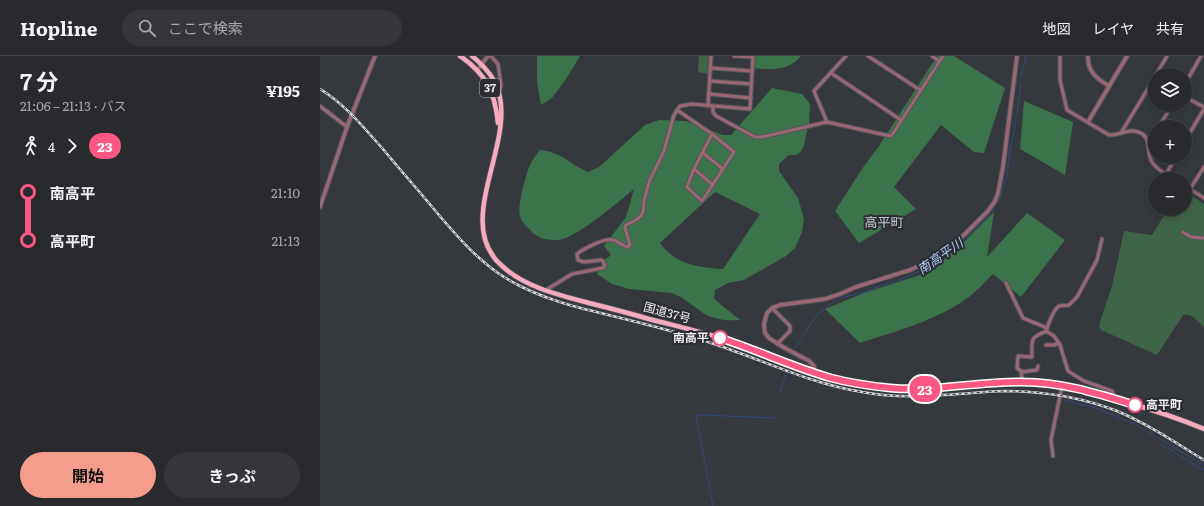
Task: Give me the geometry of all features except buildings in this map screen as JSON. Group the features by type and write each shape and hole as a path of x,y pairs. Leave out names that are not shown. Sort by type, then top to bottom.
{"highway":[{"name":"国道37号","path":"460,56 478,70 488,84 497,113 499,131"},
{"name":"国道37号","path":"472,56 482,64 498,88 501,114 482,216 482,230 490,252 502,266 514,275 546,290 725,340 814,372 845,381 906,389 931,389 1042,382 1115,399 1166,415 1204,430"}],"street":[{"path":"320,208 347,128 375,56"},
{"path":"478,70 490,56 498,64 501,85 499,94"},
{"path":"708,106 711,56"},
{"path":"546,290 572,274 603,268 605,266 601,260 584,262 578,260 578,254 581,251 608,239 615,240 624,246 628,247 630,245 625,228 626,225 636,220 643,212 649,182 664,151 674,115 680,106 692,104 750,109 753,57 734,56"},
{"path":"827,122 814,91 846,56"},
{"path":"868,56 920,90"},
{"path":"932,56 939,61"},
{"path":"713,106 713,112 716,116 755,136 762,137 827,122 890,136 943,56"},
{"path":"814,372 814,366 810,361 777,344 769,338 764,329 767,313 772,308 787,303 825,299 856,287 910,270 941,254 965,234 988,211 995,201 998,193 1003,167 1017,56"},
{"path":"1060,56 1060,80 1067,110 1109,135 1121,134 1130,131 1140,133 1148,142"},
{"path":"1088,56 1089,67 1094,75 1109,86"},
{"path":"1088,122 1127,56"},
{"path":"1160,68 1167,56"},
{"path":"1192,72 1201,56"},
{"path":"711,68 752,71"},
{"path":"831,73 901,120"},
{"path":"710,82 751,84"},
{"path":"1121,134 1148,89"},
{"path":"709,94 750,98"},
{"path":"1192,101 1204,108 1192,129"},
{"path":"320,106 347,128"},
{"path":"677,110 712,134 734,152 702,201 687,187 694,169 712,134"},
{"path":"703,153 723,169"},
{"path":"1154,164 1164,172"},
{"path":"1192,186 1204,167"},
{"path":"694,169 712,185"},
{"path":"1192,190 1204,198"},
{"path":"1183,232 1191,237 1204,238"},
{"path":"1023,382 1021,372 1017,368 1018,356 1032,357 1032,340 1035,336 1047,330 1058,307 1069,305 1077,297 1097,260 1102,239"},
{"path":"1006,283 1023,318 1047,330 1059,343 1068,371 1088,383 1112,391 1115,399"},
{"path":"772,308 790,326 790,331 777,344"},
{"path":"1046,345 1054,345 1059,343"},
{"path":"1021,372 1037,370 1038,366"},
{"path":"1053,456 1051,440 1062,386"}],"green space":[{"path":"537,56 580,56 552,98 541,105 537,83"},
{"path":"699,56 709,56 708,74 698,72"},
{"path":"754,56 801,56 796,61 785,67 766,69 753,68"},
{"path":"937,56 954,56 1005,88 984,153 974,152 941,125 894,187 916,209 859,243 835,211"},
{"path":"772,88 802,94 810,104 809,126 802,150 795,155 789,155 779,164 779,171 798,198 804,219 802,232 795,248 786,256 744,280 728,283 715,290 714,298 740,320 723,320 710,317 681,297 671,293 629,289 612,284 597,274 603,261 611,255 604,246 626,217 634,189 587,226 576,233 559,240 551,240 536,236 524,224 521,218 519,212 525,181 529,167 540,150 554,153 588,172 599,167 645,125 659,120 686,121 723,135 731,135","holes":["715,192 760,214 723,269 688,264 673,256 660,243"]},
{"path":"1024,101 1073,122 1065,175 1020,149"},
{"path":"1192,196 1204,204 1204,327 1192,316 1183,315 1157,355 1101,330 1099,327 1112,286 1124,231 1152,235 1164,216 1192,216"},
{"path":"994,212 987,257 1027,213 1065,240 1021,297 993,274 970,296 954,307 915,325 860,343 825,309 864,293 920,275 941,262 958,248"}],"waterway":[{"name":"南高平川","path":"1021,77 1026,56"},
{"name":"南高平川","path":"795,348 816,316 837,299 865,292 920,271 955,249 992,212 1000,198 1007,176 1021,83"},
{"name":"南高平川","path":"780,392 788,369"},
{"path":"1065,400 1098,409 1134,424 1204,465"},
{"name":"南高平川","path":"713,506 696,416 773,418 777,416"},
{"path":"1160,444 1204,470"}],"railway":[{"path":"320,89 338,102 361,124 452,230 474,253 498,273 516,284 553,300 702,340 825,384 862,392 897,396 933,396 1019,391 1062,396 1090,402 1117,411 1140,422 1204,460"}],"bus line":[{"name":"23","path":"720,338 806,370 830,378 853,383 893,388 931,389 1021,382 1042,382 1090,392 1135,405"}],"place":[{"name":"南高平","path":"720,338"},
{"name":"高平町","path":"1135,405"}],"district":[{"name":"高平町","path":"884,222"}]}
